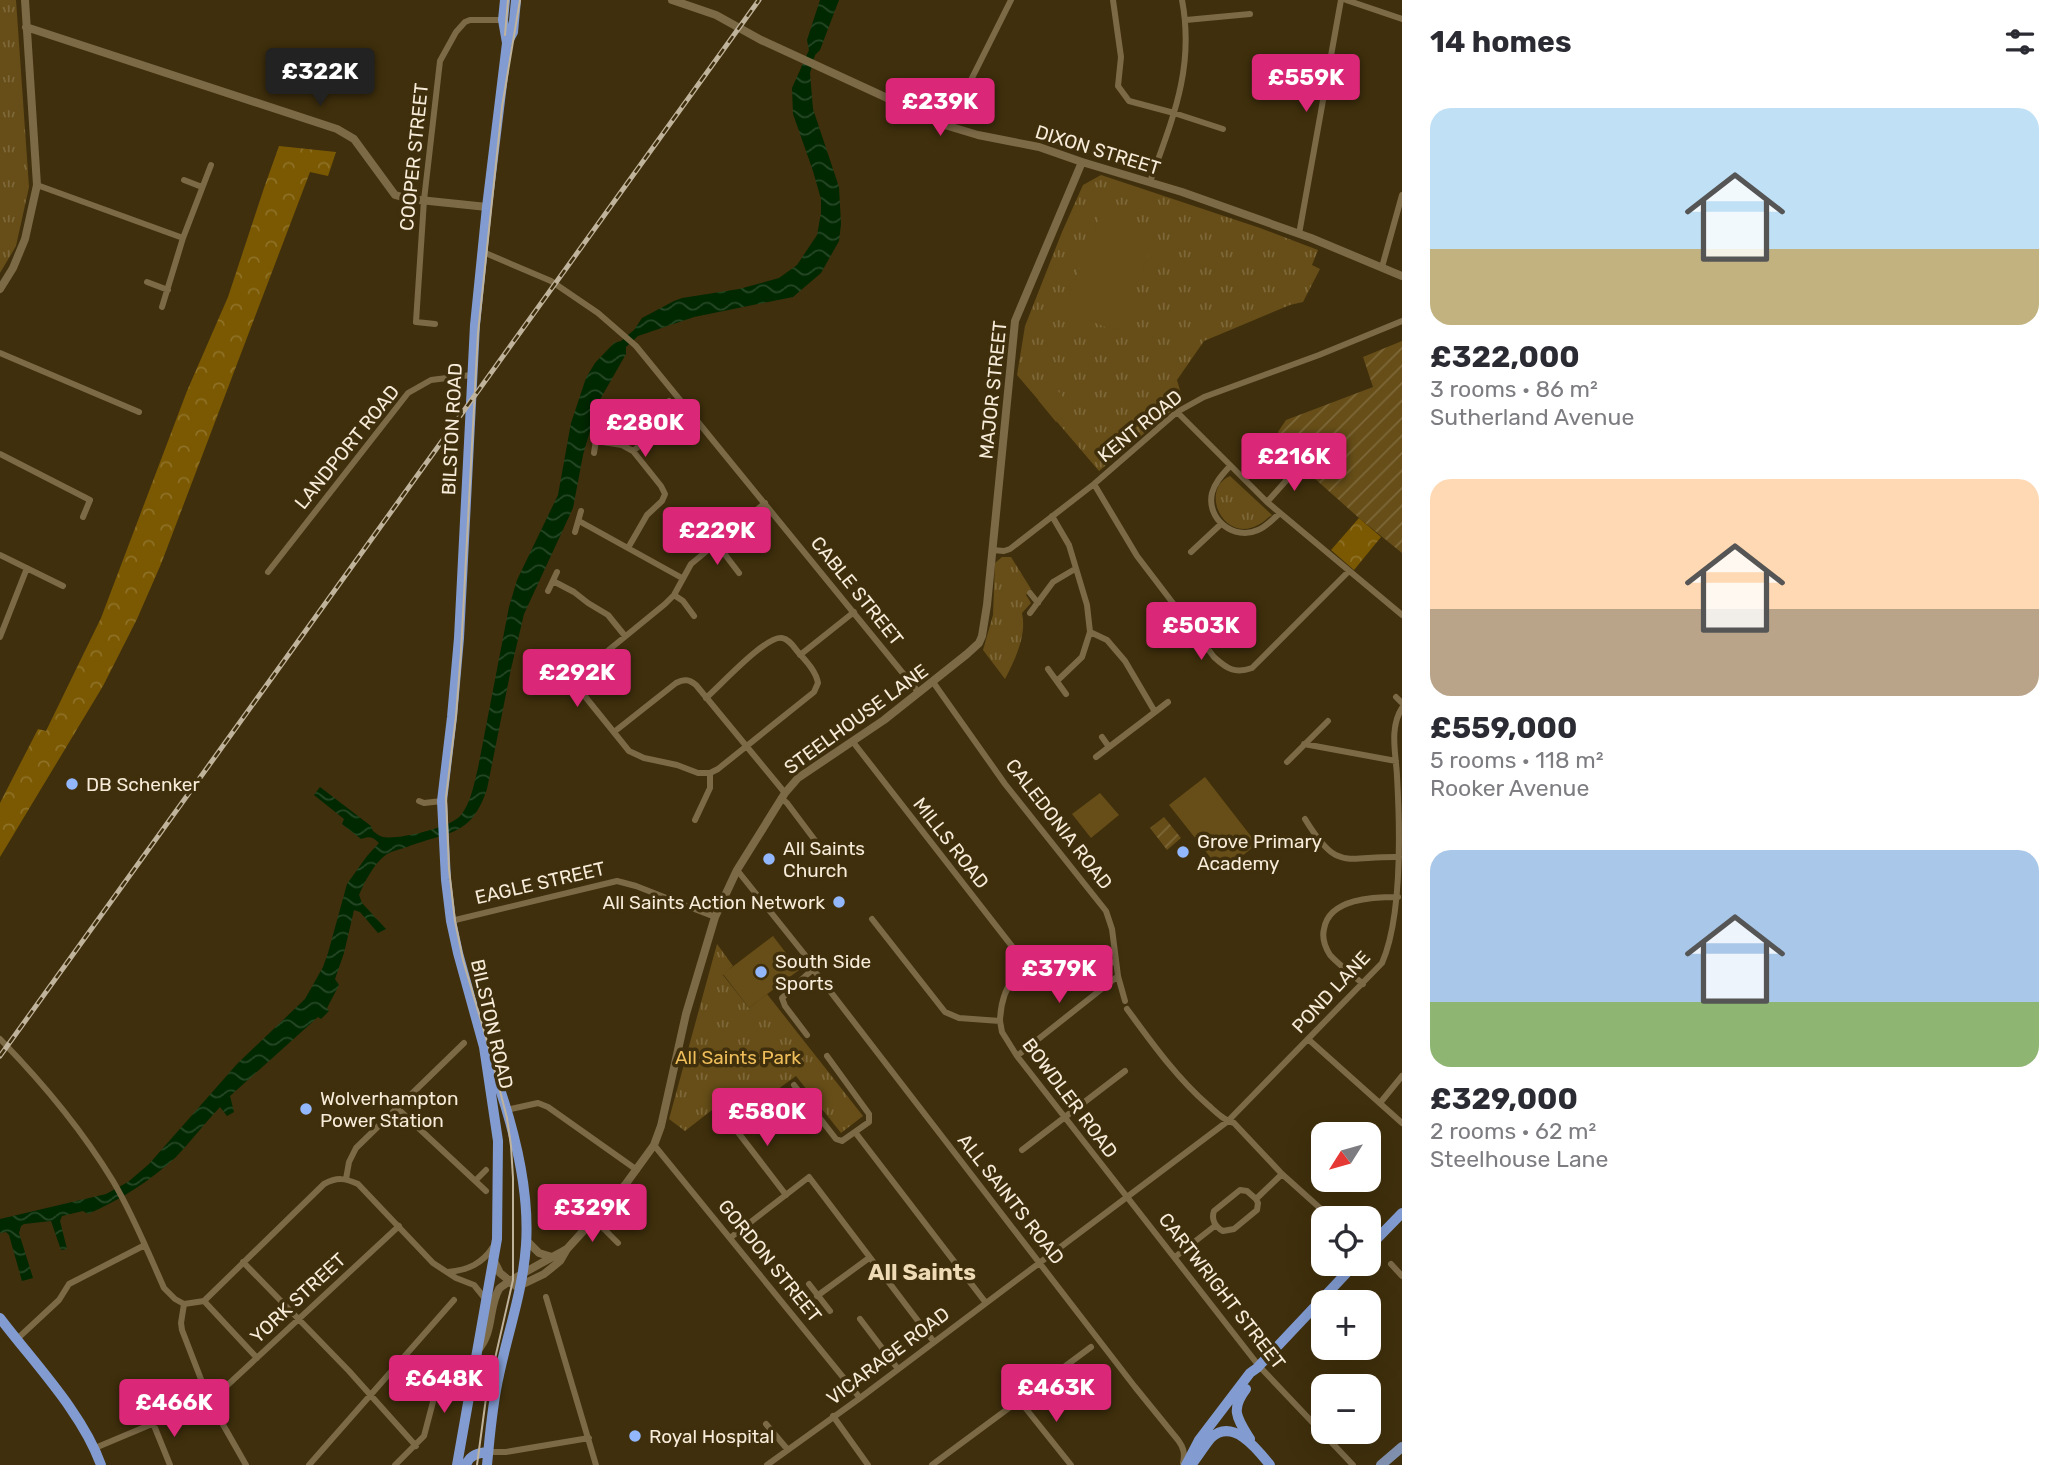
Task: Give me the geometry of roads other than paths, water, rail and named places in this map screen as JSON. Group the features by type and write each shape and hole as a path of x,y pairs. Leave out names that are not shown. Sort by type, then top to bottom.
{"highway":[{"name":"BILSTON ROAD","path":"488,1465 499,1376 523,1274 527,1205 506,1111 484,1046 451,921 442,801 459,638 471,376 487,207 507,43 503,20 505,0"},
{"name":"BILSTON ROAD","path":"507,43 513,32 516,0"},
{"name":"BILSTON ROAD","path":"457,1465 497,1239 498,1141 484,1046"},
{"path":"1381,1235 1402,1213"},
{"path":"1186,1465 1199,1440 1250,1373 1343,1276"},
{"path":"0,1318 71,1409 101,1465"},
{"path":"1256,1448 1236,1410 1237,1401 1255,1377 1258,1367"},
{"path":"1186,1465 1220,1432 1244,1437 1270,1465"},
{"path":"466,1465 475,1454 488,1452"}],"main road":[{"path":"1381,1465 1402,1447"}],"street":[{"path":"0,289 13,268 25,239 37,185 25,0"},
{"name":"DIXON STREET","path":"672,0 716,15 748,34 948,126 1039,147 1150,183 1299,234 1402,276"},
{"path":"948,126 1011,0"},
{"path":"1112,0 1121,57 1118,86 1129,101 1223,129"},
{"path":"1150,183 1182,85 1187,50 1182,0"},
{"path":"1299,234 1340,0"},
{"path":"1346,0 1402,19"},
{"path":"1186,20 1250,14"},
{"name":"COOPER STREET","path":"435,324 416,322 424,200 440,61 464,22 503,20"},
{"path":"26,27 337,129 354,139 395,195 487,207"},
{"name":"MAJOR STREET","path":"992,550 1015,321 1082,162"},
{"path":"162,307 183,238 211,164"},
{"path":"184,180 202,187"},
{"path":"37,185 183,238"},
{"path":"1382,267 1402,195"},
{"name":"CABLE STREET","path":"483,252 551,281 598,313 636,346 919,693"},
{"path":"147,282 168,290"},
{"name":"KENT ROAD","path":"992,550 1010,549 1094,484 1177,412 1204,397 1402,321"},
{"path":"0,353 139,412"},
{"name":"LANDPORT ROAD","path":"268,572 408,393 431,380 471,376"},
{"path":"669,401 686,422"},
{"path":"1177,412 1267,502 1402,615"},
{"path":"633,451 679,414"},
{"path":"594,453 598,427"},
{"path":"596,441 622,445 633,451 665,494 662,501 647,515 628,548"},
{"path":"0,454 90,500 83,517"},
{"path":"1267,502 1300,465"},
{"path":"1230,466 1216,482 1212,493 1213,509 1221,524 1235,532 1246,533 1259,530 1280,513"},
{"path":"1094,484 1137,556 1214,657 1231,670 1237,672 1252,668 1349,571"},
{"path":"572,680 665,604 691,564 765,503"},
{"path":"575,532 581,511"},
{"path":"1052,516 1069,545 1087,605 1090,632 1082,657 1057,681"},
{"path":"579,521 682,578"},
{"path":"1191,552 1221,524"},
{"path":"717,544 739,573"},
{"name":"STEELHOUSE LANE","path":"521,1287 549,1271 560,1261 567,1249 637,1170 654,1145 661,1126 686,1014 715,917 737,870 783,795 798,778 919,693 979,643 992,550"},
{"path":"0,555 63,586"},
{"path":"0,636 27,568"},
{"path":"1030,613 1053,582 1075,569"},
{"path":"548,591 557,572"},
{"path":"553,581 608,615 625,636"},
{"path":"1030,593 1038,603"},
{"path":"674,594 694,615"},
{"path":"800,654 854,612"},
{"path":"1090,632 1107,640 1118,653 1155,712"},
{"path":"562,668 629,751 640,757 677,765 698,773 710,773 718,769 814,692 818,683 816,674 787,640 773,639 739,666 706,698"},
{"path":"1048,669 1066,694"},
{"path":"614,732 676,683 684,679 693,682 783,795 817,843"},
{"name":"CALEDONIA ROAD","path":"933,682 1012,793 1101,903 1112,929 1118,976 1125,1001"},
{"name":"POND LANE","path":"1228,1121 1363,984 1388,953 1399,921 1394,728 1402,706 1396,697"},
{"path":"1096,757 1168,702"},
{"path":"1287,762 1328,720"},
{"path":"1102,737 1109,747"},
{"name":"MILLS ROAD","path":"853,741 1025,963"},
{"path":"1304,744 1396,761"},
{"path":"695,820 710,788 710,773"},
{"path":"419,801 442,801"},
{"path":"1305,819 1324,847 1331,854 1343,859 1399,857"},
{"name":"ALL SAINTS ROAD","path":"737,870 1178,1440"},
{"name":"EAGLE STREET","path":"451,921 617,881 715,917"},
{"path":"1363,984 1331,955 1324,939 1325,923 1333,911 1345,904 1372,898 1398,897"},
{"path":"872,919 945,1012 959,1018 1000,1021 1001,1007 1015,974 1025,963 1039,957 1071,953 1116,963"},
{"path":"807,1035 782,998 813,969"},
{"path":"1017,1056 1118,976"},
{"path":"1127,1009 1190,1089 1234,1123 1282,1174 1318,1206"},
{"name":"BOWDLER ROAD","path":"1000,1021 1002,1032 1017,1056 1127,1196"},
{"path":"0,1039 86,1140 115,1185 164,1288 175,1300 184,1304 204,1301 324,1184 332,1180 346,1179 358,1184 433,1263 474,1285 487,1301"},
{"path":"1308,1039 1402,1123"},
{"path":"346,1179 349,1162 356,1148 464,1043"},
{"path":"794,1085 836,1139 842,1141 869,1122 869,1114 827,1056"},
{"path":"1022,1150 1125,1072"},
{"path":"1380,1103 1402,1076"},
{"path":"506,1111 538,1104 548,1107 637,1170"},
{"path":"397,1108 486,1191"},
{"path":"733,1126 749,1112"},
{"path":"727,1118 786,1195"},
{"name":"VICARAGE ROAD","path":"767,1465 1228,1121"},
{"path":"855,1132 986,1303"},
{"name":"GORDON STREET","path":"654,1145 860,1398"},
{"path":"475,1181 486,1170"},
{"path":"1256,1199 1282,1174"},
{"path":"730,1238 809,1177 934,1342"},
{"path":"1240,1190 1247,1191 1256,1199 1257,1210 1234,1229 1223,1231 1216,1225 1212,1217 1214,1211 1240,1190"},
{"name":"CARTWRIGHT STREET","path":"1127,1196 1258,1367 1353,1465"},
{"path":"595,1220 618,1243"},
{"path":"1175,1256 1216,1225"},
{"name":"YORK STREET","path":"219,1393 399,1226"},
{"path":"448,1272 465,1270 478,1264 497,1239"},
{"path":"527,1241 539,1253 552,1257"},
{"path":"16,1340 60,1300 69,1284 145,1245"},
{"name":"STEELHOUSE LANE","path":"510,1281 567,1249"},
{"path":"817,1296 869,1258"},
{"path":"494,1261 500,1273 521,1287"},
{"path":"243,1262 349,1371 416,1446"},
{"path":"1391,1264 1402,1276"},
{"path":"478,1350 486,1341 499,1289 510,1281"},
{"path":"809,1284 830,1311"},
{"path":"547,1297 596,1465"},
{"path":"309,1465 454,1300"},
{"path":"204,1301 257,1358"},
{"path":"184,1304 182,1331 209,1400 246,1465"},
{"path":"860,1319 898,1369"},
{"path":"932,1465 1091,1347"},
{"path":"395,1465 424,1436 439,1379 421,1364"},
{"path":"94,1448 209,1400"},
{"path":"1019,1400 1071,1465"},
{"path":"833,1416 868,1465"},
{"path":"153,1423 170,1465"},
{"path":"766,1424 788,1450"},
{"path":"488,1452 506,1452 589,1438"},
{"path":"1178,1440 1193,1443 1199,1440"},
{"path":"1178,1440 1183,1447 1186,1465"},
{"path":"488,1465 506,1452"},
{"path":"942,1458 947,1465"}],"water":[{"path":"820,0 839,0 810,73 813,109 839,187 841,224 839,241 821,273 793,297 694,317 638,336 626,347 626,354 598,403 583,455 573,508 524,614 487,789 474,816 457,830 391,852 378,862 359,895 362,903 386,929 378,933 360,912 354,910 335,979 339,985 327,1008 329,1011 321,1019 318,1017 230,1096 234,1112 227,1116 220,1107 176,1157 123,1196 88,1214 83,1211 62,1216 60,1221 67,1249 61,1250 51,1221 21,1226 19,1233 33,1278 22,1281 9,1235 6,1232 0,1233 0,1219 106,1194 128,1182 149,1164 237,1064 305,999 323,967 347,884 379,843 371,838 361,839 342,824 344,819 314,795 320,787 383,837 424,832 447,824 461,815 472,793 478,768 509,607 517,580 558,495 571,423 586,378 595,363 614,343 621,341 634,330 642,318 674,301 739,289 779,278 797,265 817,235 821,199 793,114 792,88 809,50 807,40"}],"tram line":[{"path":"505,35 508,0"},
{"path":"477,1465 486,1398 513,1280 513,1178 507,1118 463,960 455,921 449,869 446,797 461,652 478,333 502,107 520,0"}],"railway":[{"path":"0,1056 759,0"}],"place":[{"name":"DB Schenker","path":"72,784"},
{"name":"Grove Primary Academy","path":"1183,852"},
{"name":"All Saints Church","path":"769,859"},
{"name":"All Saints Action Network","path":"839,902"},
{"name":"South Side Sports","path":"761,972"},
{"name":"Wolverhampton Power Station","path":"306,1109"},
{"name":"Royal Hospital","path":"635,1436"}],"district":[{"name":"All Saints","path":"922,1272"}],"park label":[{"name":"All Saints Park","path":"738,1057"}]}
